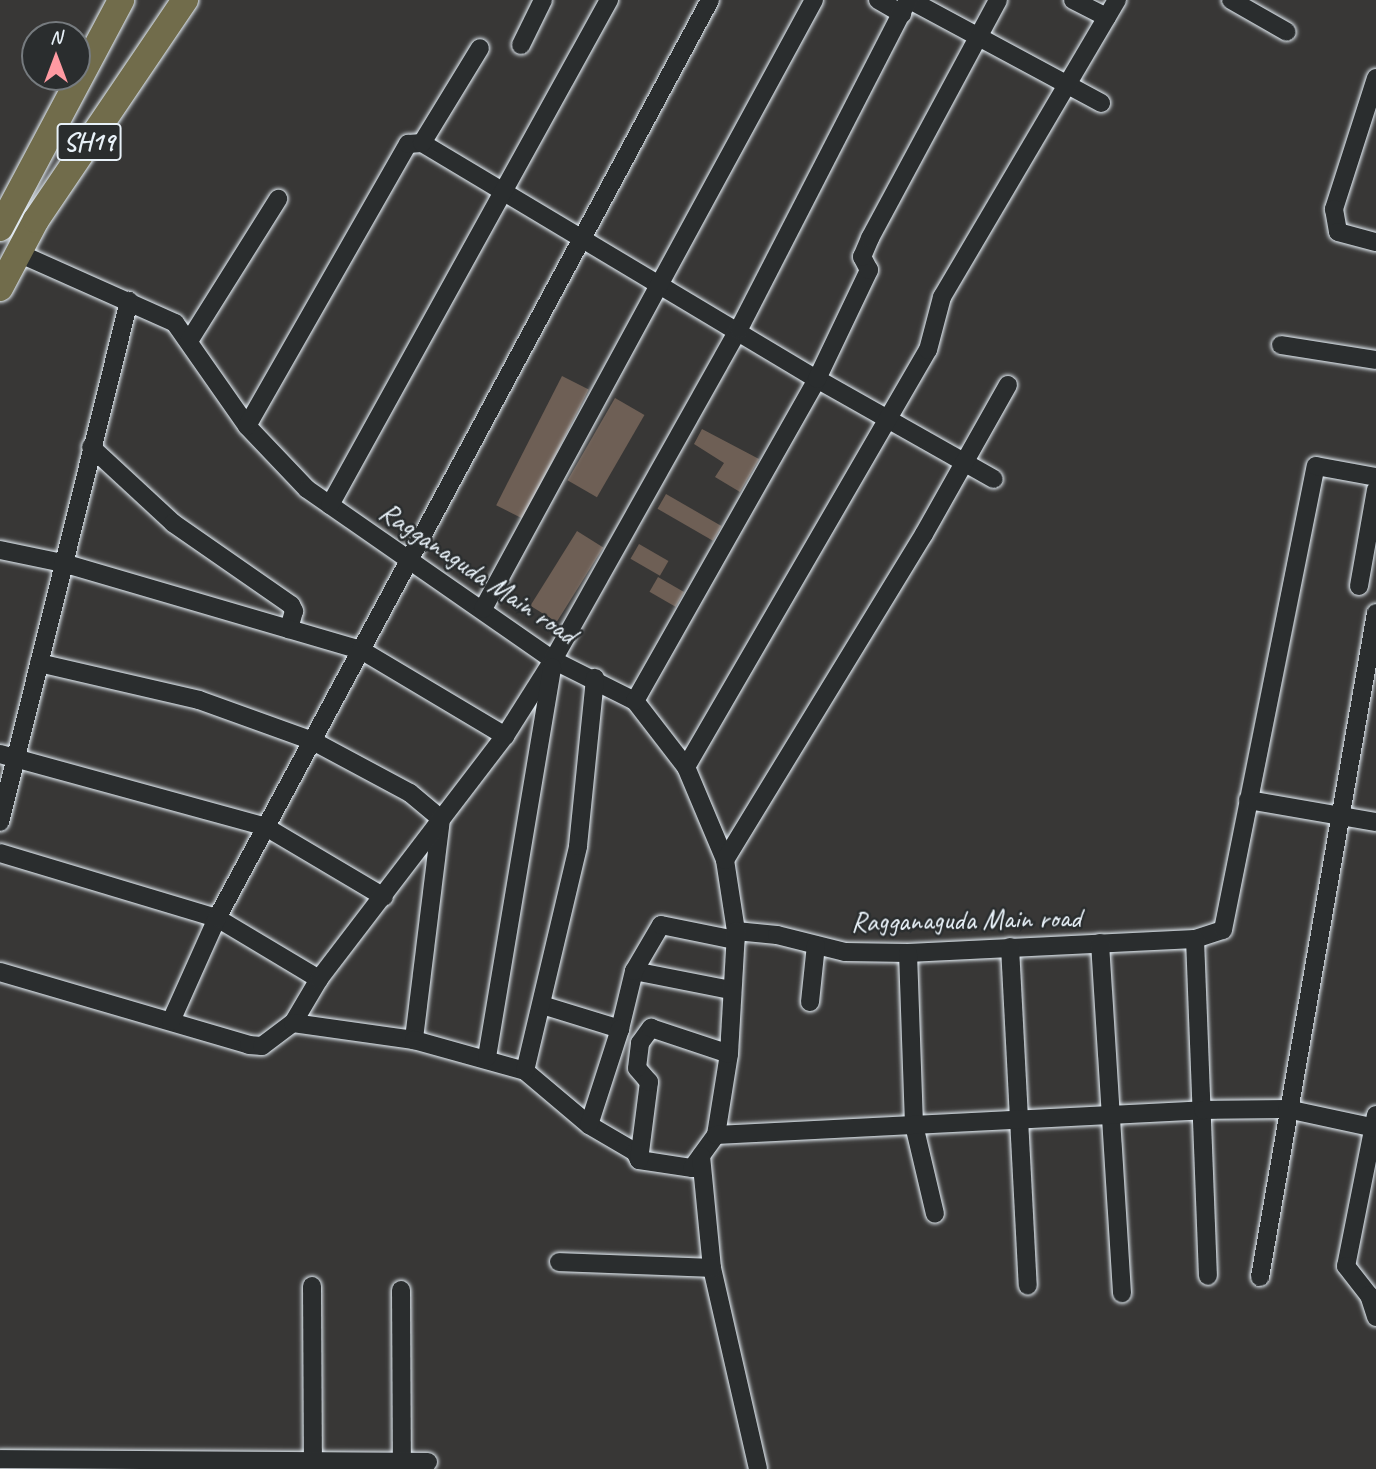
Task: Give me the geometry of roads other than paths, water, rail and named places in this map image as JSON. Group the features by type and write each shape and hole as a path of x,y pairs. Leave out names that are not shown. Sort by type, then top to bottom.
{"main road":[{"name":"SH19","path":"0,228 121,0"},
{"name":"SH19","path":"0,288 18,253 185,0"}],"street":[{"path":"521,45 543,0"},
{"path":"330,505 500,190 609,0"},
{"path":"172,1021 217,918 709,0"},
{"path":"483,609 663,284 814,0"},
{"path":"878,0 907,5 978,35 1101,103"},
{"path":"635,701 817,379 869,270 862,257 870,238 998,0"},
{"path":"1073,0 1107,18"},
{"path":"687,767 889,420 928,350 942,297 1069,86 1116,0"},
{"path":"1231,0 1287,32"},
{"path":"0,972 262,1046 293,1023 319,979 505,736 554,660 739,329 907,5"},
{"path":"422,143 480,48"},
{"path":"1376,78 1334,209 1338,232 1376,242"},
{"path":"247,426 408,144 422,143 739,329 817,379 994,478"},
{"path":"189,341 278,199"},
{"name":"Ragganaguda Main road","path":"18,253 175,323 247,426 289,473 330,505 554,660 635,701 687,767 725,860 736,936 777,935 845,952 908,953 1195,939 1223,930 1248,800"},
{"path":"0,822 7,756 39,663 129,301"},
{"path":"1281,345 1376,360"},
{"path":"725,860 1008,385"},
{"path":"91,447 173,523 291,605 294,611 289,629"},
{"path":"1376,477 1316,467 1248,800 1376,822"},
{"path":"1359,586 1376,490"},
{"path":"0,550 64,563 361,650 505,736"},
{"path":"1260,1277 1287,1109 1376,613"},
{"path":"487,1057 554,660"},
{"path":"39,663 199,700 313,741 410,793 441,819"},
{"path":"525,1071 578,846 594,678"},
{"path":"7,756 266,827 384,897"},
{"path":"414,1040 441,819"},
{"path":"0,853 217,918 319,979"},
{"path":"589,1125 620,1029 634,971 661,925 736,936 729,1054 716,1135 692,1168 639,1160"},
{"path":"1195,939 1208,1276"},
{"path":"1100,943 1122,1293"},
{"path":"810,1002 816,945"},
{"path":"1010,947 1028,1286"},
{"path":"908,953 914,1125 934,1214"},
{"path":"634,971 731,990"},
{"path":"542,1005 620,1029"},
{"path":"293,1023 414,1040 487,1057 525,1071 589,1125 635,1152 639,1160"},
{"path":"639,1160 649,1082 637,1068 639,1044 651,1028 729,1054"},
{"path":"716,1135 1203,1110 1287,1109 1375,1124 1346,1266 1369,1295 1376,1317"},
{"path":"701,1156 712,1268 758,1469"},
{"path":"559,1262 712,1268"},
{"path":"312,1286 313,1463"},
{"path":"401,1290 402,1462"},
{"path":"0,1459 428,1462"}]}
